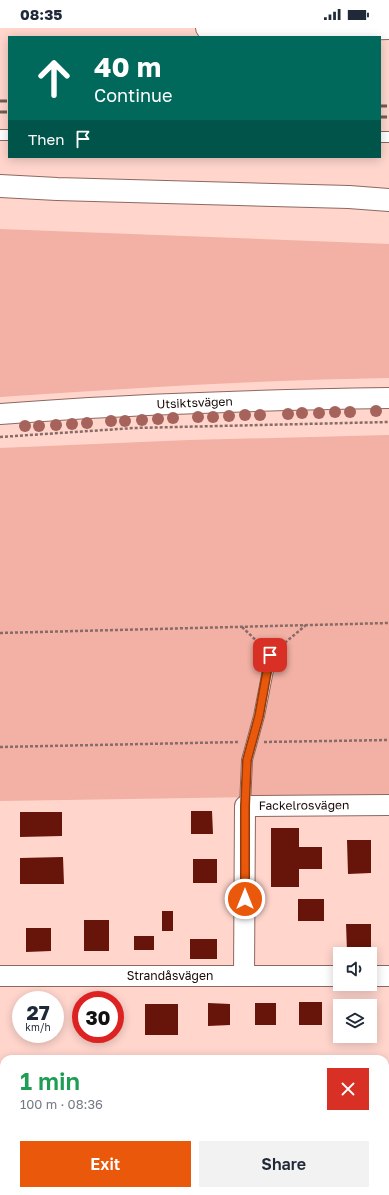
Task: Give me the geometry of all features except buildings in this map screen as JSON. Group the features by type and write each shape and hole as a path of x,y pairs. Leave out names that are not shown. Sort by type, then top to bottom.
{"highway":[{"path":"207,28 268,31 389,28"},
{"path":"0,186 341,197 389,200"}],"street":[{"name":"Utsiktsvägen","path":"0,414 53,410 275,400 389,398"},
{"name":"Fackelrosvägen","path":"244,976 245,806 389,805"},
{"name":"Strandåsvägen","path":"0,976 333,976"},
{"path":"377,976 389,976"}],"lane":[{"path":"245,806 247,760 259,716 270,655"}],"path":[{"path":"0,437 134,428 389,422"},
{"path":"0,633 389,623"},
{"path":"242,626 270,655 306,625"},
{"path":"0,746 389,740"}],"shaded area":[{"path":"0,229 389,244 389,378 194,385 0,397"},
{"path":"389,435 389,795 0,801 0,448 189,440"}],"railway":[{"path":"0,101 8,101"},
{"path":"381,106 389,106"},
{"path":"0,112 8,112"},
{"path":"381,117 389,117"}],"route":[{"path":"245,899 245,806 247,760 259,716 270,655"}]}
